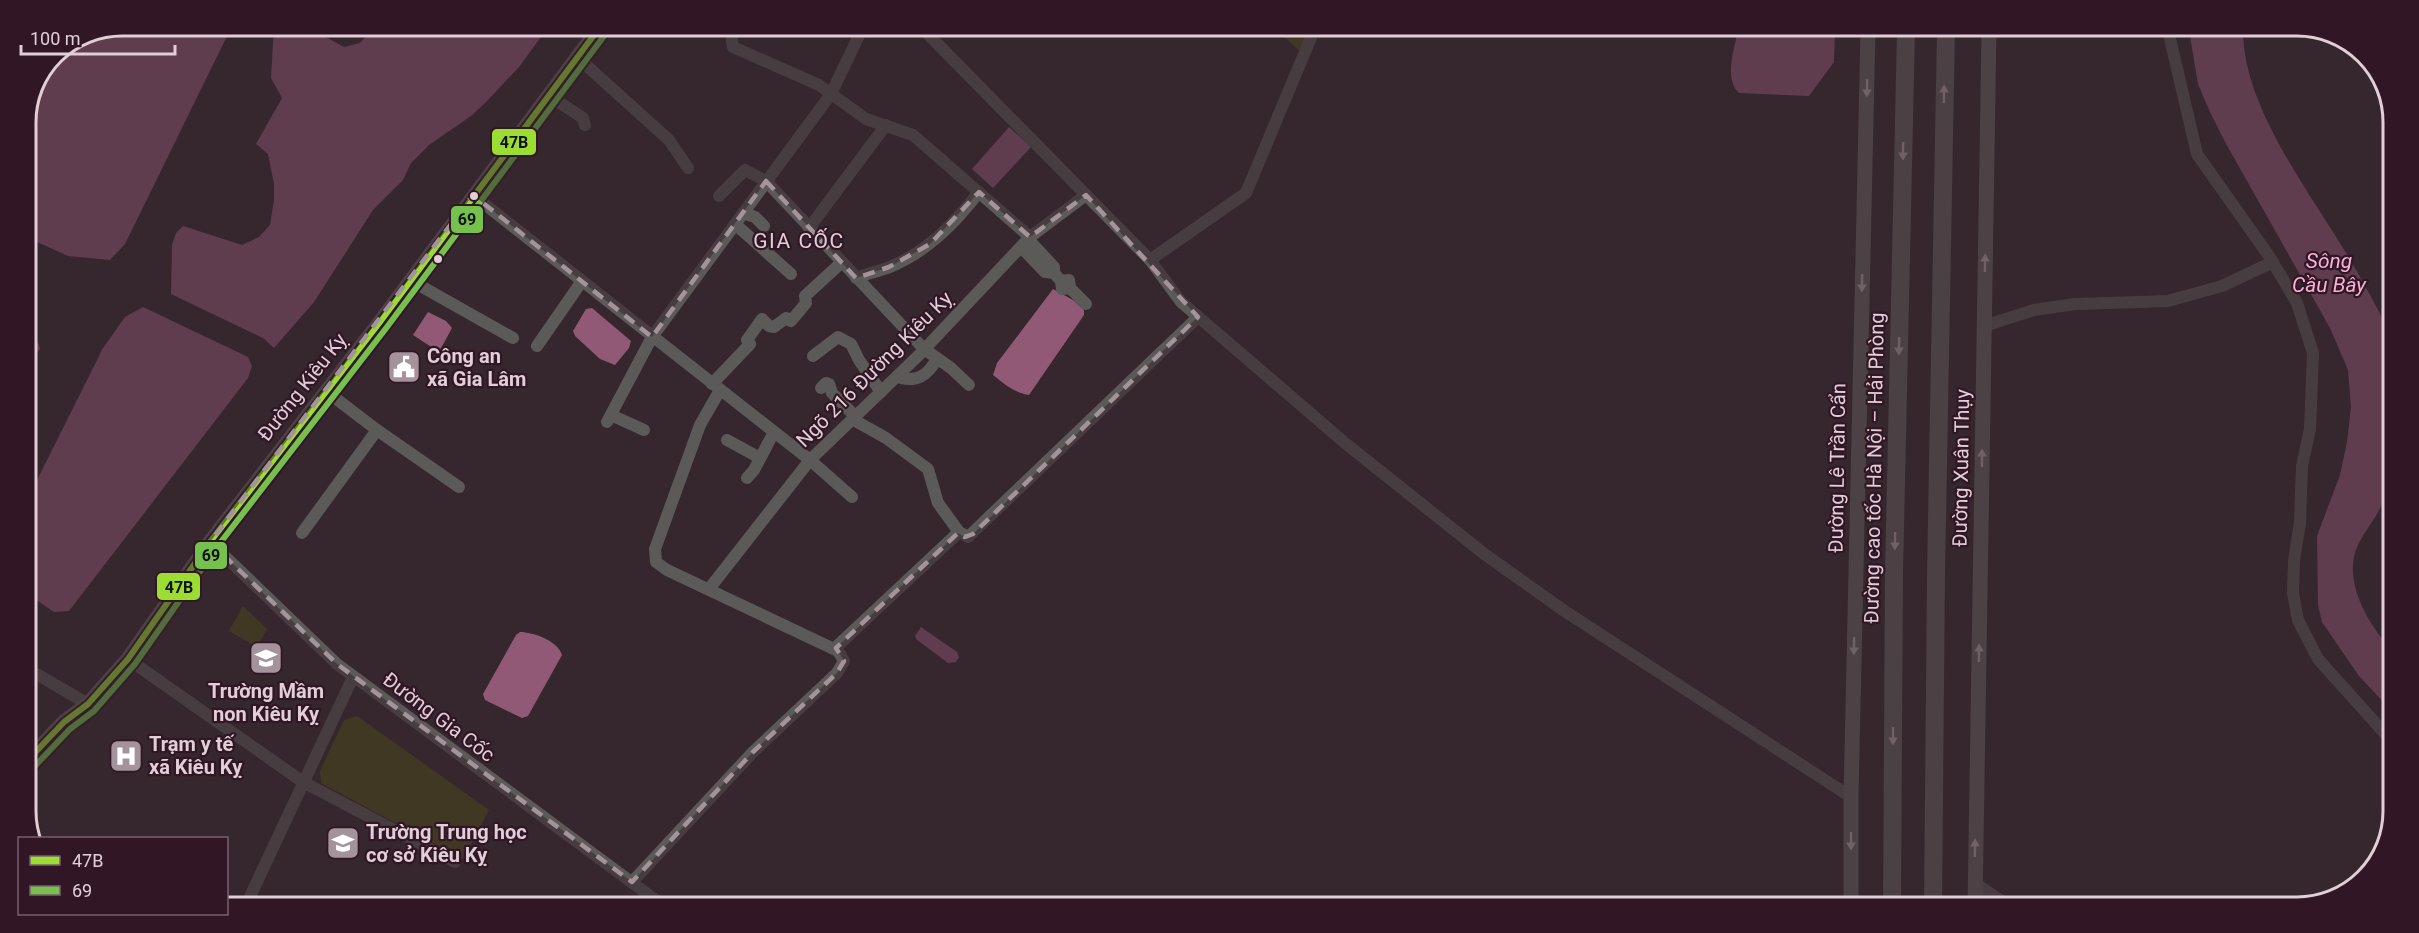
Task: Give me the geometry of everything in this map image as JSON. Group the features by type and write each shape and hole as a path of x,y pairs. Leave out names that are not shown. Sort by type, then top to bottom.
{"highway":[{"name":"Đường cao tốc Hà Nội – Hải Phòng","path":"1892,897 1894,572 1906,36"},
{"path":"1935,897 1935,573 1946,36"}],"main road":[{"name":"Đường Kiêu Kỵ","path":"36,751 64,722 88,704 128,659 210,542 410,280 591,36"},
{"name":"Đường Lê Trần Cẩn","path":"1851,897 1851,797 1868,36"},
{"name":"Đường Xuân Thụy","path":"1974,897 1989,36"}],"street":[{"path":"731,36 733,47 819,85 866,118 913,135 979,192 1054,267 1062,281 1086,304"},
{"path":"644,430 609,419 652,336 831,94 859,36"},
{"path":"930,36 1150,260 1180,302 1345,443 1483,553 1563,610 1851,797"},
{"path":"1150,260 1246,193 1312,36"},
{"path":"2169,36 2197,154 2273,262 2297,303 2313,353 2310,429 2302,466 2300,523 2294,560 2293,593 2298,620 2318,659 2383,731"},
{"path":"577,57 669,140 688,168"},
{"path":"548,95 583,118 585,125"},
{"path":"809,228 886,125"},
{"path":"720,196 745,170 766,181 924,349 951,368 969,385"},
{"path":"856,278 889,267 930,244 951,227 979,192"},
{"path":"473,195 810,460 852,497"},
{"name":"Ngõ 216 Đường Kiêu Kỵ","path":"709,589 810,460 897,377 1026,241 1086,195"},
{"path":"743,213 755,217 764,226"},
{"path":"735,224 791,274"},
{"path":"632,882 753,752 837,673 843,661 843,656 834,649 660,566 656,562 655,549 700,424 716,387 750,344 747,340 759,321 762,319 769,326 774,327 786,318 791,321 806,303 805,296 842,262"},
{"path":"1984,326 2034,310 2075,304 2168,301 2222,286 2273,262"},
{"path":"410,280 513,338"},
{"path":"537,346 582,281"},
{"path":"821,388 826,383 829,384 832,393 853,418 886,438 928,469 938,503 965,537 973,534 1198,317"},
{"path":"813,356 838,337 844,339 851,344 881,392"},
{"path":"897,377 907,380 928,374 937,359"},
{"path":"326,391 459,488"},
{"path":"302,533 377,430"},
{"path":"747,478 774,432"},
{"path":"727,440 760,458"},
{"path":"834,649 959,532"},
{"name":"Đường Gia Cốc","path":"210,542 353,677 652,897"},
{"path":"128,659 303,782 455,862"},
{"path":"36,674 88,704"},
{"path":"250,897 353,677"},
{"path":"1975,884 1995,897"}],"highlighted area":[{"path":"766,181 856,278 889,267 930,244 979,192 1030,237 1086,195 1198,317 973,534 965,537 958,533 836,648 844,661 837,673 753,752 632,882 337,664 210,542 473,195 652,337"}],"shaded area":[{"path":"1283,36 1309,36 1301,52"},
{"path":"243,606 267,629 257,647 229,631"},
{"path":"357,716 489,810 463,859 321,783 320,771 344,720"}],"water":[{"path":"227,36 125,244 110,260 68,256 36,242 36,122 43,89 51,74 61,61 74,51 105,38"},
{"path":"273,36 324,36 344,47 360,43 366,36 542,36 519,67 486,102 471,116 429,145 411,163 403,180 373,210 314,302 274,348 263,338 171,294 172,245 176,233 183,226 242,245 259,237 270,225 274,184 268,154 256,144 282,98 271,78"},
{"path":"1737,36 1835,36 1834,62 1809,96 1739,93 1732,79"},
{"name":"Sông Cầu Bây","path":"2190,36 2244,36 2247,64 2257,97 2271,130 2348,257 2383,322 2383,501 2360,541 2353,569 2358,598 2372,625 2383,639 2383,702 2359,676 2322,622 2318,605 2317,536 2340,475 2347,442 2351,407 2348,370 2330,328 2225,142 2198,84"},
{"path":"1009,127 1031,147 993,188 972,169"},
{"path":"1053,289 1073,300 1084,310 1084,315 1029,395 1019,393 993,375 997,363"},
{"path":"143,307 248,357 252,366 248,378 69,611 54,612 36,600 36,482 103,348 125,317"},
{"path":"592,308 631,341 629,348 615,365 600,359 575,336 573,331 586,309"},
{"path":"428,312 446,321 452,328 439,352 413,335"},
{"path":"36,338 40,349 36,353"},
{"path":"921,627 957,652 959,657 956,662 948,663 916,639 915,636"},
{"path":"520,632 544,638 556,646 562,655 528,716 522,718 485,700 483,694 516,635"}],"transit line":[{"name":"47B","path":"36,751 64,722 88,704 128,659 210,542 380,322 593,36"},
{"name":"69","path":"36,765 70,729 94,711 135,664 217,547 387,327 604,36"}],"place":[{"name":"Công an xã Gia Lâm","path":"404,367"},
{"name":"Trường Mầm non Kiêu Kỵ","path":"266,658"},
{"name":"Trạm y tế xã Kiêu Kỵ","path":"126,756"},
{"name":"Trường Trung học cơ sở Kiêu Kỵ","path":"343,843"}],"district":[{"name":"GIA CỐC","path":"799,241"}]}
